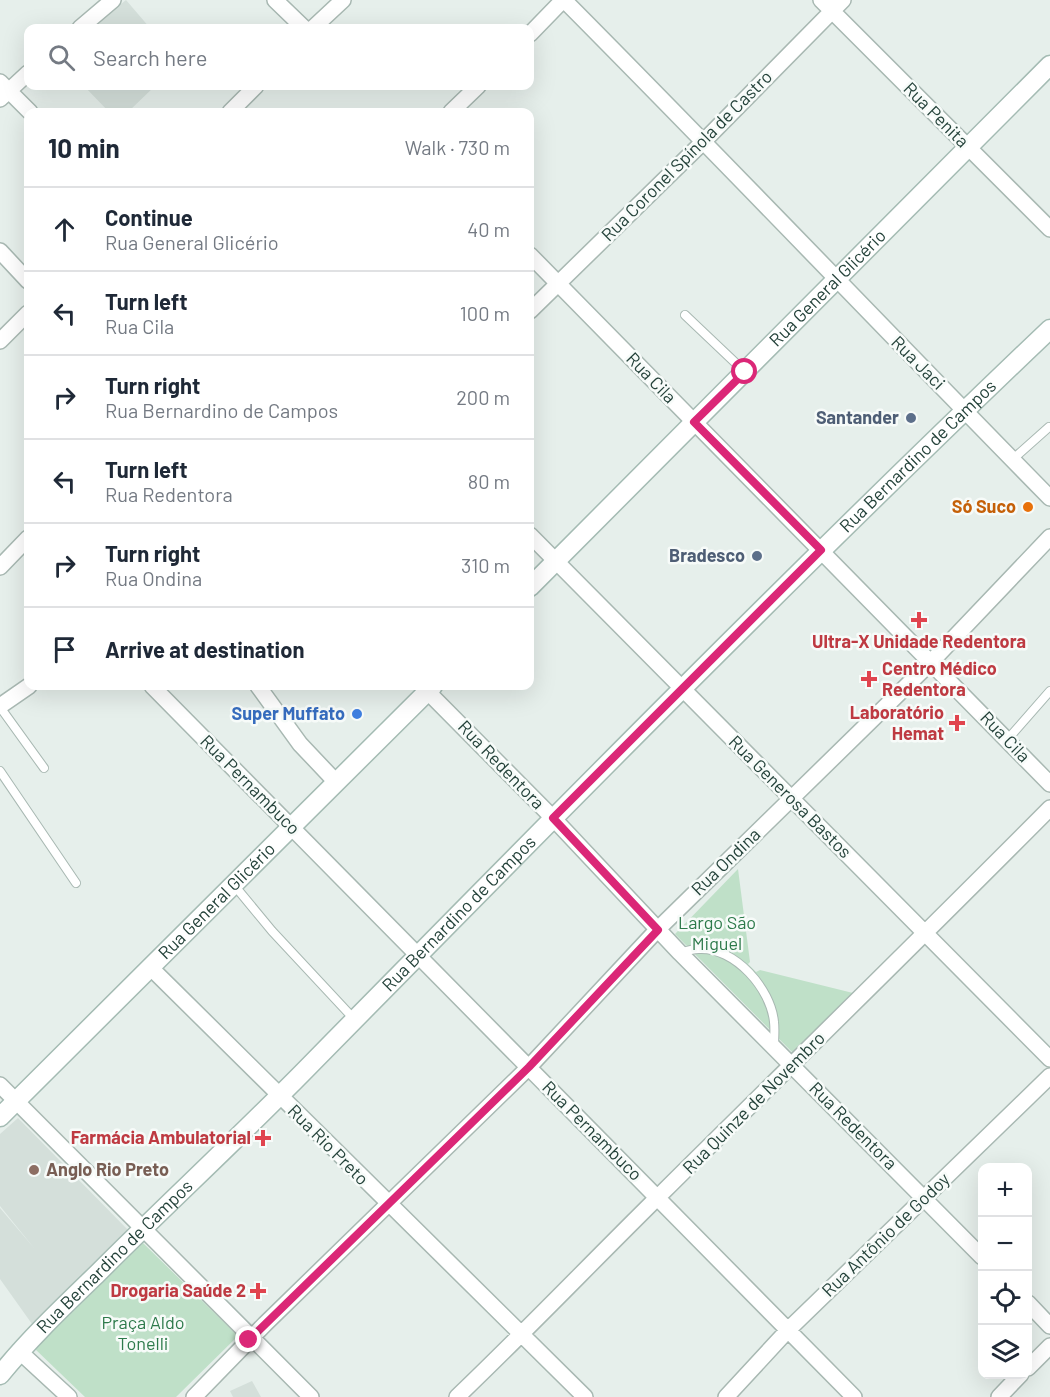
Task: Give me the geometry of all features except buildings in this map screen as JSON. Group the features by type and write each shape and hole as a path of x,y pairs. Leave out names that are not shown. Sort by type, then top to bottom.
{"street":[{"path":"85,24 113,0"},
{"path":"275,0 300,24"},
{"path":"317,24 343,0"},
{"path":"534,30 563,0"},
{"name":"Rua Jaci","path":"563,0 704,141 836,280 1050,498"},
{"name":"Rua Coronel Spínola de Castro","path":"534,306 704,141 832,4"},
{"name":"Rua Penita","path":"832,4 968,147 1050,229"},
{"name":"Rua General Glicério","path":"534,583 1050,66"},
{"path":"24,76 3,90 25,108"},
{"path":"234,108 252,90"},
{"path":"455,108 474,90"},
{"path":"0,251 24,277"},
{"name":"Rua Cila","path":"534,259 1050,784"},
{"path":"0,341 24,317"},
{"name":"Rua Bernardino de Campos","path":"0,1375 19,1351 279,1096 821,550 1050,329"},
{"name":"Rua Ondina","path":"194,1397 388,1203 529,1067 658,930 931,662 1050,537"},
{"name":"Rua Generosa Bastos","path":"534,539 1050,1059"},
{"path":"0,567 24,550"},
{"path":"0,706 24,689"},
{"name":"Rua Pernambuco","path":"156,690 854,1397"},
{"path":"261,690 300,744 336,782"},
{"name":"Rua General Glicério","path":"0,1117 292,827 425,690"},
{"name":"Rua Redentora","path":"431,690 658,930 978,1253"},
{"name":"Rua Quinze de Novembro","path":"457,1397 523,1335 657,1198 926,934 1050,808"},
{"name":"Rua Rio Preto","path":"150,967 585,1397"},
{"name":"Rua Antônio de Godoy","path":"726,1397 788,1330 1050,1076"},
{"path":"0,1085 311,1397"},
{"path":"1032,1307 1050,1326"},
{"path":"1032,1364 1050,1346"},
{"path":"19,1351 69,1397"},
{"path":"999,1397 1016,1379"}],"lane":[{"path":"685,315 745,372"},
{"path":"1012,459 1049,427"},
{"path":"1007,740 1050,691"},
{"path":"0,706 44,768"},
{"path":"0,771 76,883"},
{"path":"234,884 272,931 355,1020"},
{"path":"680,952 700,948 716,952 735,960 749,971 767,999 774,1020 774,1046"}],"shaded area":[{"path":"126,0 147,24 97,24"},
{"path":"88,90 151,90 132,108 105,108"},
{"name":"Anglo Rio Preto","path":"18,1118 129,1231 32,1324 0,1279 0,1208 34,1248 0,1206 0,1134"},
{"path":"252,1381 261,1397 233,1397 230,1391"}],"green space":[{"name":"Largo São Miguel","path":"738,869 750,962 748,964 756,972 760,970 853,993 792,1052 675,934"},
{"name":"Praça Aldo Tonelli","path":"143,1243 238,1336 176,1397 85,1397 35,1349"}],"place":[{"name":"Santander","path":"911,418"},
{"name":"Só Suco","path":"1028,507"},
{"name":"Bradesco","path":"757,556"},
{"name":"Ultra-X Unidade Redentora","path":"919,620"},
{"name":"Centro Médico Redentora","path":"869,679"},
{"name":"Super Muffato","path":"357,714"},
{"name":"Laboratório Hemat","path":"957,723"},
{"name":"Farmácia Ambulatorial","path":"263,1138"},
{"name":"Anglo Rio Preto","path":"34,1170"},
{"name":"Drogaria Saúde 2","path":"258,1291"}],"route":[{"path":"249,1340 529,1067 658,930 553,818 821,550 694,422 745,372"}]}
